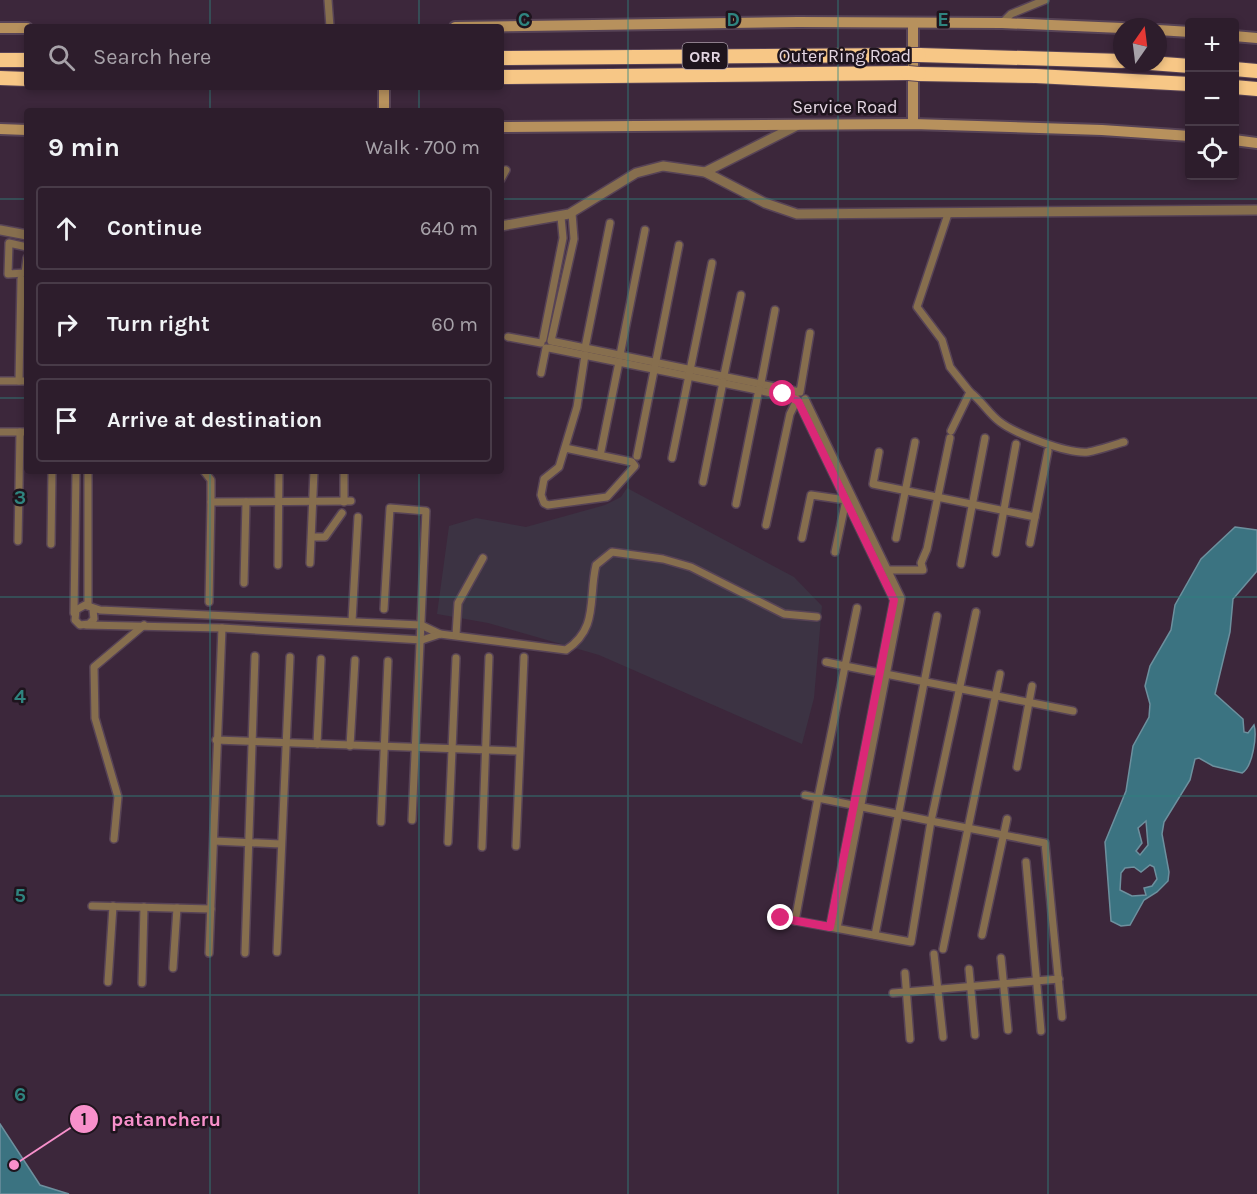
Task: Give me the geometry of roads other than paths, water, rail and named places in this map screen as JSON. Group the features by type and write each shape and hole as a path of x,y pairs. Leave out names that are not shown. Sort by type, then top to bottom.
{"highway":[{"name":"Outer Ring Road","path":"504,58 914,55 1113,62"},
{"path":"0,60 24,60"},
{"path":"1167,64 1185,66"},
{"path":"1239,69 1257,71"},
{"name":"Outer Ring Road","path":"504,76 913,74 1036,76 1185,84"},
{"path":"0,78 24,79"},
{"path":"1239,87 1257,89"}],"main road":[{"path":"504,26 786,22 1002,23 1113,28"},
{"path":"913,23 913,124"},
{"path":"0,28 24,28"},
{"path":"1167,31 1185,32"},
{"path":"1239,36 1257,38"},
{"path":"384,90 384,108"},
{"name":"Service Road","path":"504,127 913,124 1102,130 1185,136"},
{"path":"0,129 24,130"},
{"path":"1239,141 1257,143"}],"street":[{"path":"328,0 330,24"},
{"path":"1002,23 1011,14 1045,0"},
{"path":"705,172 800,124"},
{"path":"504,226 561,217 572,213 636,173 663,166 705,172 765,203 796,214 1257,210"},
{"path":"504,174 506,170"},
{"path":"546,344 574,239 572,213"},
{"path":"948,214 917,307 942,340 950,367 998,421 1013,430 1044,442 1086,452 1124,442"},
{"path":"541,373 562,238 561,217"},
{"path":"565,448 632,462 635,466 607,497 548,505 541,495 544,479 558,469 576,406 610,223"},
{"path":"0,230 24,240"},
{"path":"601,451 645,230"},
{"path":"24,240 8,245 7,272 24,273"},
{"path":"637,456 679,245"},
{"path":"672,458 712,263"},
{"path":"0,381 23,381 21,279"},
{"path":"704,482 741,295"},
{"path":"736,504 775,310"},
{"path":"766,525 790,414 799,398 810,333"},
{"path":"507,337 760,386 799,398 901,598 833,928"},
{"path":"888,570 923,570 921,562 927,549 950,435 970,392"},
{"path":"799,398 894,597 884,674"},
{"path":"0,432 23,432 18,541"},
{"path":"961,564 985,438"},
{"path":"896,538 915,442"},
{"path":"996,553 1016,444"},
{"path":"1030,543 1048,451"},
{"path":"879,452 873,484 1035,517"},
{"path":"51,544 52,474"},
{"path":"76,474 74,613 77,622 86,625 222,628 422,640 440,634"},
{"path":"86,625 94,619 91,608 88,474"},
{"path":"206,474 211,480 209,602"},
{"path":"278,565 279,474"},
{"path":"310,563 314,474"},
{"path":"211,501 348,502 344,474"},
{"path":"802,538 811,495 846,500"},
{"path":"835,552 846,500"},
{"path":"244,583 246,502"},
{"path":"384,609 390,508 426,511 422,640 412,820"},
{"path":"312,537 325,537 342,513"},
{"path":"352,621 358,517"},
{"path":"76,533 89,534"},
{"path":"74,613 81,605 91,608 421,625 440,634 566,650 580,641 590,620 596,565 612,552 663,559 691,567 784,615 817,617"},
{"path":"456,635 458,603 483,558"},
{"path":"795,921 856,608"},
{"path":"781,918 911,942 931,820 976,612"},
{"path":"875,935 937,616"},
{"path":"326,619 326,634"},
{"path":"114,839 118,797 95,718 94,667 144,625"},
{"path":"209,953 222,628"},
{"path":"245,952 255,657"},
{"path":"277,952 290,657"},
{"path":"482,847 489,657"},
{"path":"516,846 518,751 524,657"},
{"path":"317,744 321,658"},
{"path":"448,842 456,658"},
{"path":"350,746 355,660"},
{"path":"381,822 388,661"},
{"path":"826,662 1072,711"},
{"path":"943,949 1000,674"},
{"path":"1017,767 1032,686"},
{"path":"216,740 518,751"},
{"path":"805,795 1045,843 1062,1017"},
{"path":"982,935 1007,819"},
{"path":"214,841 281,844"},
{"path":"1026,862 1041,1031"},
{"path":"92,906 211,909"},
{"path":"108,982 113,906"},
{"path":"142,983 144,907"},
{"path":"173,968 177,908"},
{"path":"934,954 943,1037"},
{"path":"1000,958 1008,1030"},
{"path":"969,969 975,1035"},
{"path":"904,973 910,1039"},
{"path":"893,993 1059,979"}],"water":[{"path":"1235,527 1257,530 1257,571 1233,599 1230,632 1215,694 1243,719 1244,732 1248,733 1254,725 1253,750 1249,764 1242,773 1213,766 1199,758 1195,759 1190,780 1164,822 1162,834 1169,872 1168,881 1144,900 1130,925 1121,926 1111,921 1105,842 1126,791 1133,746 1149,717 1150,704 1145,686 1150,666 1171,630 1175,605 1201,559","holes":["1146,821 1148,845 1140,855 1136,851 1142,843 1138,828","1150,865 1154,867 1157,879 1152,886 1144,888 1146,895 1132,896 1120,890 1121,873 1125,868 1134,867 1141,872"]},
{"path":"0,1124 40,1185 69,1194 0,1194"}],"place":[{"name":"patancheru","path":"14,1165"}]}
